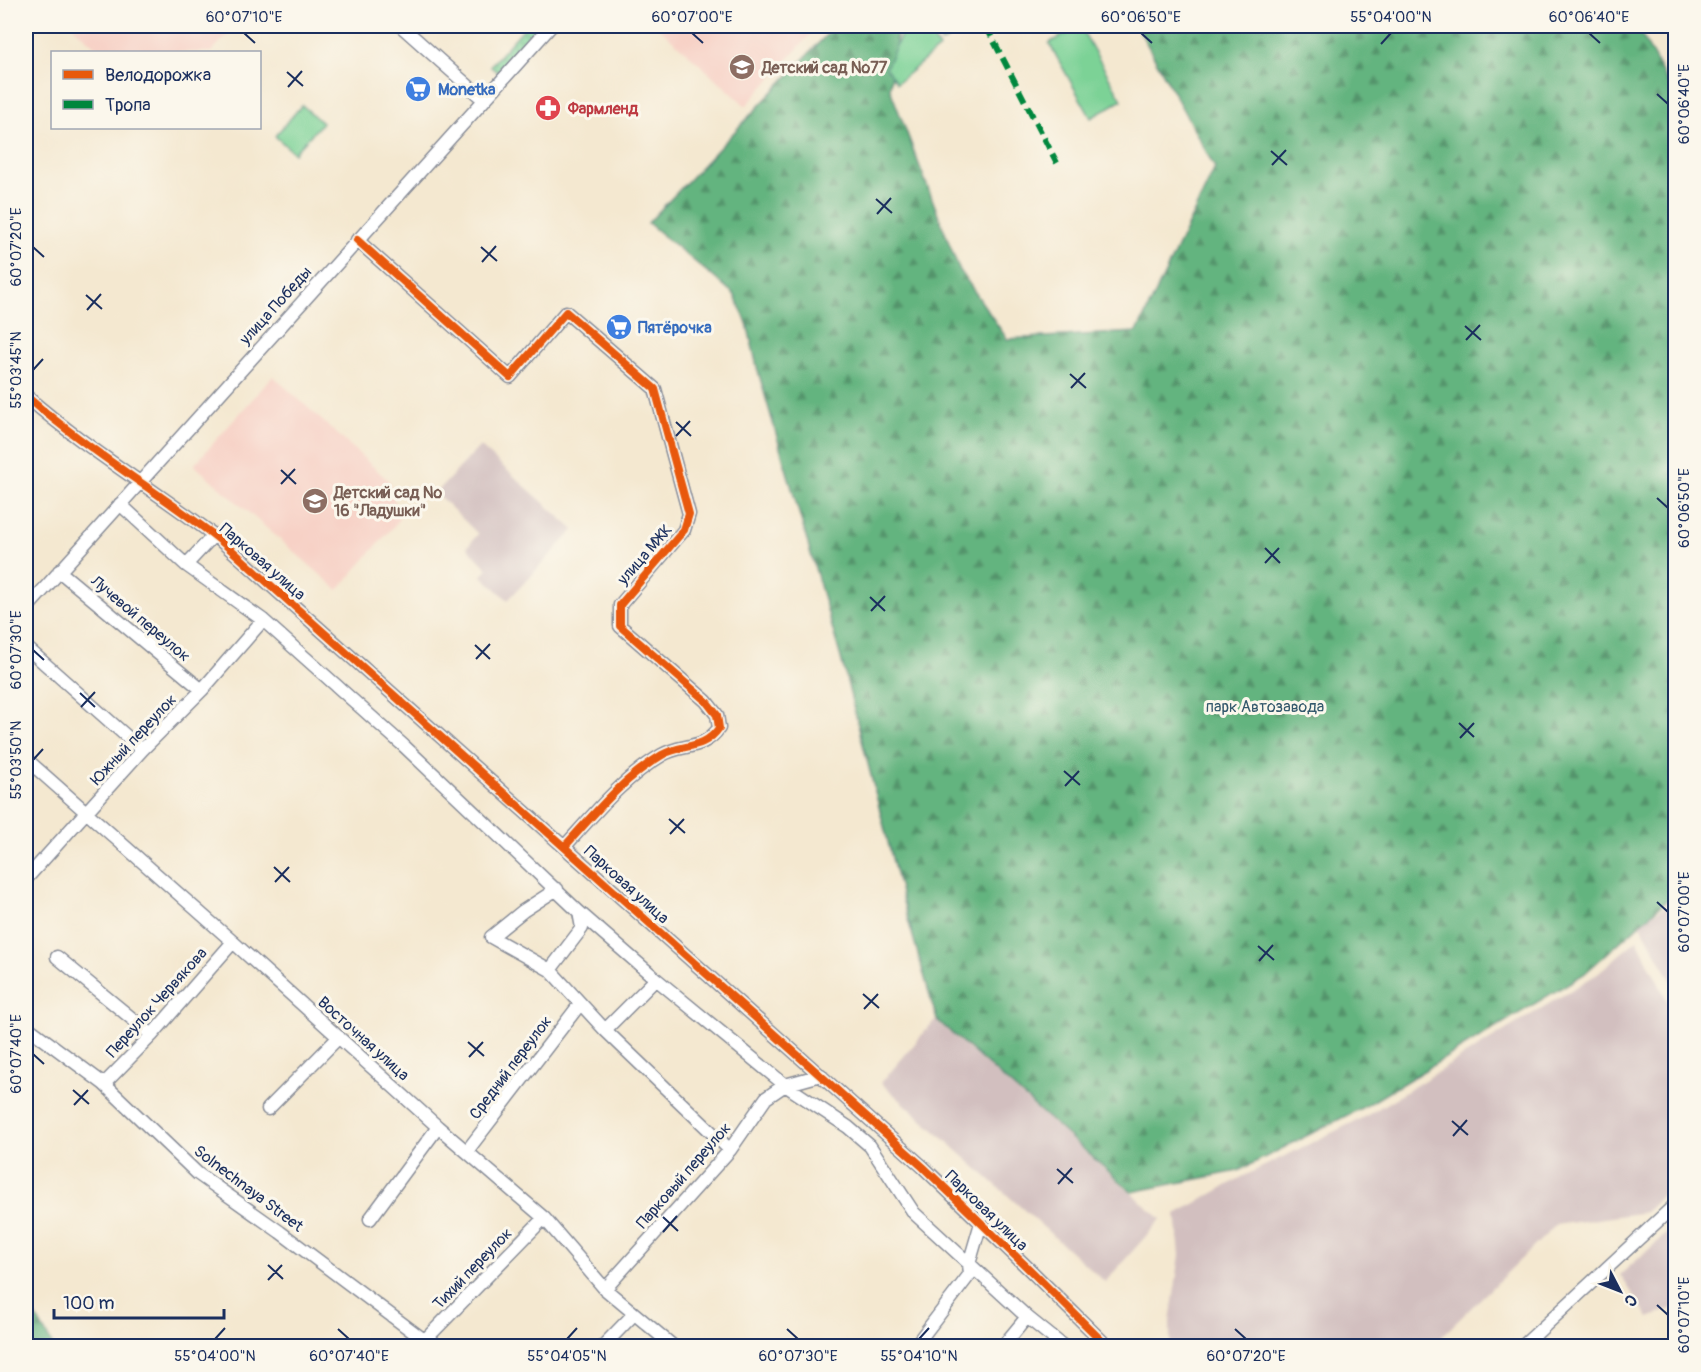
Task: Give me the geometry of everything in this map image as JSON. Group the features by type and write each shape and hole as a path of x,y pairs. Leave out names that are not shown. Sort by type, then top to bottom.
{"street":[{"path":"401,26 484,100"},
{"name":"улица Победы","path":"26,609 551,26"},
{"name":"улица МЖК","path":"357,240 510,376 567,312 655,389 689,514 684,530 620,605 620,626 706,701 717,715 719,728 702,743 665,753 643,768 619,787 565,846"},
{"name":"Парковая улица","path":"26,396 94,452 140,481 214,535 821,1075 981,1222 1107,1347"},
{"path":"120,504 186,565 263,620 404,746 579,912 656,979 785,1085 848,1127 870,1146 914,1213 1063,1347"},
{"path":"186,565 214,535"},
{"name":"Лучевой переулок","path":"59,571 202,690"},
{"name":"Южный переулок","path":"26,879 142,750 202,690 263,620"},
{"path":"26,647 142,750"},
{"name":"Восточная улица","path":"26,759 438,1127 544,1218 605,1289 673,1347"},
{"path":"557,889 523,911 491,937 549,970 605,1030 730,1150"},
{"path":"549,970 582,928 579,912"},
{"name":"Переулок Червякова","path":"104,1083 152,1035 233,942"},
{"path":"57,957 152,1035"},
{"path":"605,1030 656,979"},
{"name":"Средний переулок","path":"467,1151 580,1004"},
{"name":"Solnechnaya Street","path":"26,1026 104,1083 198,1174 280,1232 428,1344"},
{"path":"268,1109 339,1037"},
{"name":"Парковый переулок","path":"605,1289 730,1150 766,1098 785,1085 821,1075"},
{"path":"848,1127 858,1109"},
{"path":"370,1219 438,1127"},
{"path":"1522,1347 1676,1204"},
{"name":"Тихий переулок","path":"428,1344 544,1218"},
{"path":"915,1347 970,1274 969,1264 981,1222"},
{"path":"603,1347 634,1314"},
{"path":"1003,1347 1027,1317"}],"shaded area":[{"path":"72,26 236,26 212,51 100,51"},
{"name":"Детский сад №77","path":"657,26 812,26 816,28 746,106"},
{"name":"Детский сад № 16 \"Ладушки\"","path":"273,376 390,482 399,520 338,590 194,465"},
{"path":"480,446 574,530 508,600 482,576 488,569 467,547 478,534 436,493"},
{"path":"1675,901 1675,987 1639,922"},
{"path":"1637,940 1676,1018 1675,1182 1646,1212 1556,1225 1432,1346 1170,1346 1170,1321 1180,1255 1176,1214 1242,1177 1366,1116 1594,976"},
{"path":"935,1020 1161,1219 1105,1282 881,1083"},
{"path":"1675,1226 1675,1307 1649,1318 1620,1275"}],"green space":[{"path":"526,26 539,26 497,72 490,66"},
{"name":"парк Автозавода","path":"835,26 898,26 890,89 959,269 1007,339 1137,332 1215,168 1137,26 1637,26 1676,98 1675,893 1584,974 1367,1105 1238,1171 1132,1192 937,1020 905,909 841,658 758,371 747,323 734,294 648,223"},
{"path":"905,26 925,26 939,48 897,83 886,68"},
{"path":"931,26 965,26 966,27 942,43"},
{"path":"1080,26 1122,100 1091,118 1049,43"},
{"path":"302,105 322,123 294,153 275,136"},
{"path":"26,1309 32,1309 53,1346 26,1346"}],"marked path":[{"path":"986,26 1057,163"}],"cycle path":[{"path":"357,240 510,377 566,312 655,389 689,514 684,530 620,605 620,626 706,701 717,715 719,728 706,740 670,751 648,764 610,797 565,846"},
{"path":"26,396 48,415 229,548 923,1167 1107,1346"}],"place":[{"name":"Детский сад №77","path":"742,67"},
{"name":"Monetka","path":"418,89"},
{"name":"Фармленд","path":"548,108"},
{"name":"Пятёрочка","path":"619,327"},
{"name":"Детский сад № 16 \"Ладушки\"","path":"315,501"}]}
